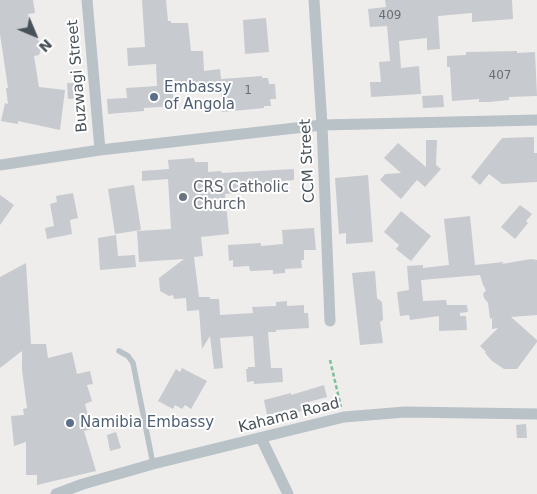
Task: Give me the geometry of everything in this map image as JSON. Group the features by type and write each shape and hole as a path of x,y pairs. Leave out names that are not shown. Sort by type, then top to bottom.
{"street":[{"name":"Buzwagi Street","path":"86,0 100,150"},
{"name":"CCM Street","path":"314,0 322,125 330,321"},
{"path":"0,165 100,150 322,125 537,120"},
{"name":"Kahama Road","path":"56,494 83,484 153,464 344,417 405,412 537,414"},
{"path":"261,438 288,494"}],"lane":[{"path":"119,351 128,356 133,362 153,464"}],"path":[{"path":"330,360 344,417"}],"building":[{"path":"0,0 33,0 35,13 28,14 31,33 41,43 39,55 34,56 39,87 65,90 60,130 18,121 18,124 1,121 5,103 8,104 6,88 8,88 0,34"},
{"path":"142,0 166,0 168,21 171,21 171,23 188,23 191,51 203,51 204,71 220,69 221,79 262,76 262,78 268,78 269,84 275,84 276,99 270,99 271,106 222,112 220,83 193,85 193,82 172,83 174,106 144,108 144,111 108,114 107,99 127,98 126,88 157,86 156,64 128,66 127,48 145,47"},
{"path":"385,0 512,0 513,19 472,22 472,13 438,16 440,49 427,50 427,38 399,41 401,68 419,66 421,94 371,97 370,82 381,82 379,62 390,61 387,26 370,27 368,9 386,7"},
{"path":"266,18 269,52 245,54 243,20"},
{"path":"517,51 517,53 535,52 537,96 509,97 509,100 489,102 479,102 479,99 452,101 450,67 447,67 447,56 466,55 466,52"},
{"path":"67,83 79,83 80,98 68,99"},
{"path":"443,95 444,107 423,108 422,96"},
{"path":"534,137 534,153 537,153 537,182 502,184 489,174 480,185 471,177 502,138"},
{"path":"426,140 437,140 436,165 441,169 425,187 417,180 401,199 380,180 385,174 401,173 384,158 398,143 426,167"},
{"path":"194,158 195,162 208,162 208,172 294,169 294,180 281,181 281,190 225,194 229,234 201,237 203,256 194,257 199,297 219,299 220,315 253,313 252,307 276,306 276,302 287,301 287,306 304,305 304,313 308,313 309,328 268,332 271,368 282,368 283,382 254,384 254,381 247,382 246,369 248,367 255,367 253,336 220,338 223,368 214,369 210,336 202,349 199,310 187,311 186,298 174,299 173,295 169,296 160,291 159,278 184,259 139,262 137,231 171,229 168,179 142,181 142,171 169,169 168,160"},
{"path":"368,175 373,242 346,244 346,233 339,234 335,178"},
{"path":"134,185 141,230 115,234 108,189"},
{"path":"73,193 78,218 70,220 72,234 47,239 45,228 54,226 50,204 57,202 56,196"},
{"path":"0,195 14,205 0,225"},
{"path":"520,205 532,214 526,221 528,223 515,239 501,227"},
{"path":"401,211 431,236 411,261 396,249 399,245 384,232"},
{"path":"470,216 475,265 537,260 537,315 511,317 537,340 517,369 504,369 492,361 480,346 498,328 492,329 492,318 490,319 488,303 483,294 486,290 480,275 421,280 423,301 446,300 447,305 467,305 468,312 460,313 460,316 466,316 467,330 439,331 439,316 410,320 409,315 400,316 397,292 409,290 407,266 423,265 423,268 449,265 444,219"},
{"path":"314,228 316,250 304,250 304,260 301,260 302,268 285,269 285,273 273,274 273,270 250,271 249,266 233,267 233,260 229,261 228,245 261,243 261,246 283,244 282,230"},
{"path":"116,235 118,256 135,255 136,267 100,270 98,238"},
{"path":"26,263 31,344 46,344 48,358 72,352 77,374 90,371 93,384 87,385 92,401 85,404 92,429 84,431 96,471 37,485 37,475 26,475 26,442 14,446 11,416 24,415 23,409 27,408 22,370 22,351 0,368 0,277"},
{"path":"375,271 377,298 382,302 383,320 380,322 383,343 360,345 352,273"},
{"path":"182,368 207,381 191,409 185,405 182,409 175,405 173,409 158,401 176,369 180,372"},
{"path":"324,385 327,397 301,404 302,411 292,413 291,409 267,415 264,400 291,393 291,395"},
{"path":"526,424 527,438 517,438 516,425"},
{"path":"116,432 121,448 110,451 107,435"}],"place":[{"name":"Embassy of Angola","path":"154,97"},
{"name":"CRS Catholic Church","path":"183,197"},
{"name":"Namibia Embassy","path":"70,423"}]}
